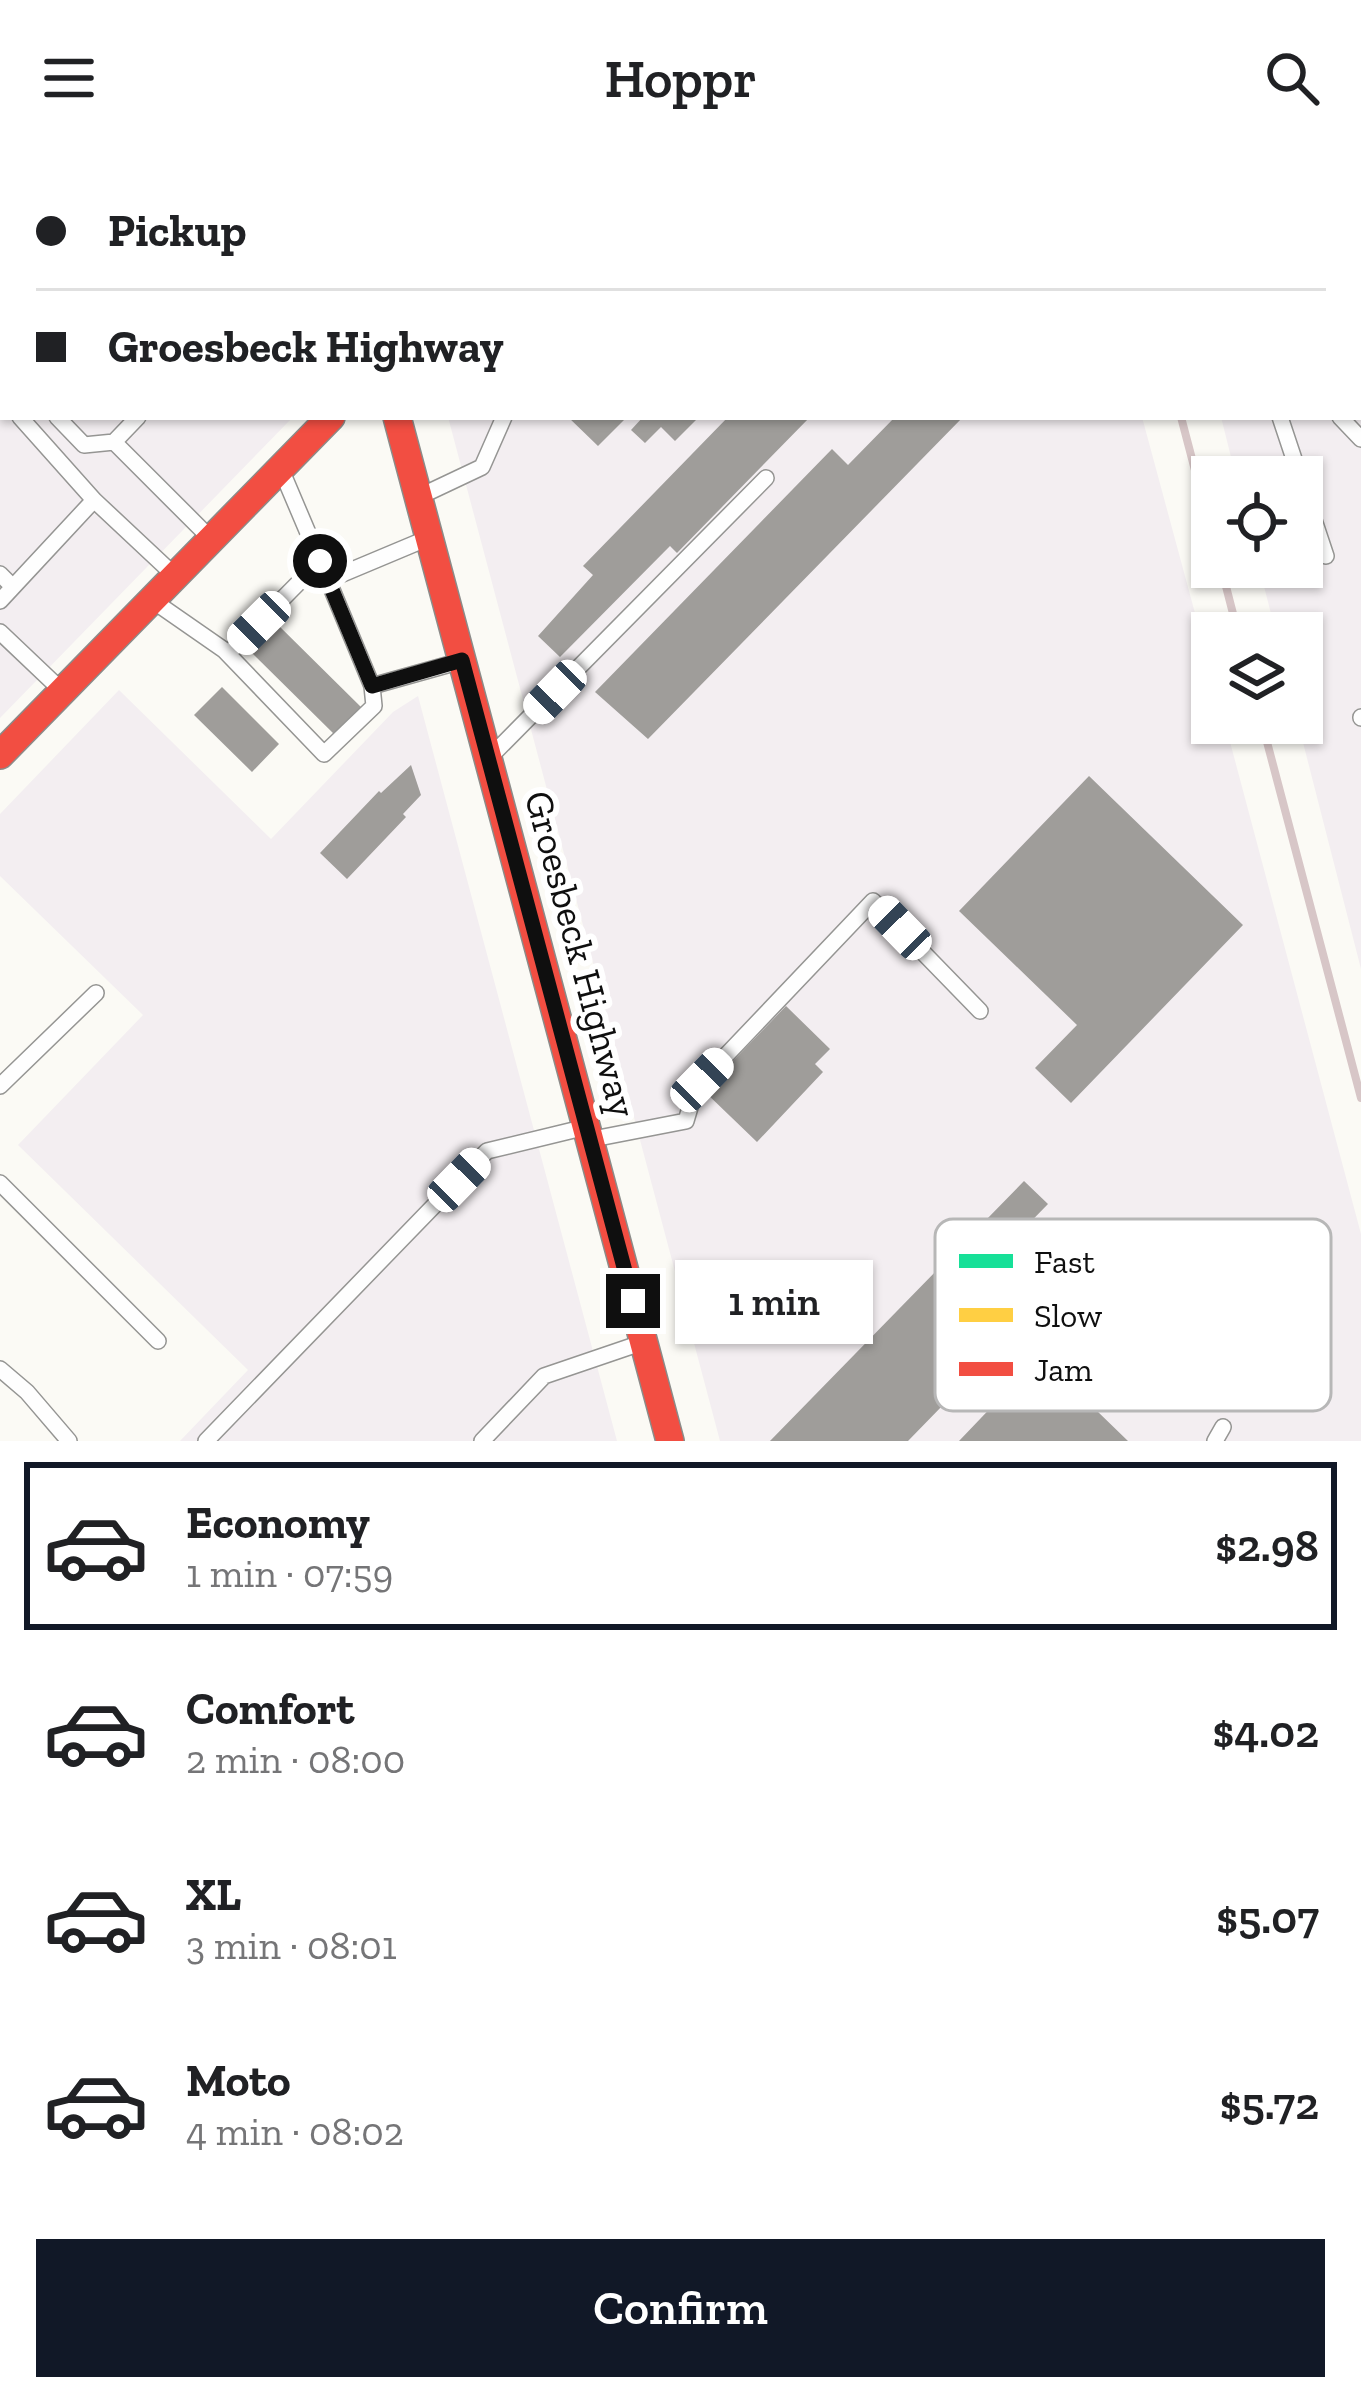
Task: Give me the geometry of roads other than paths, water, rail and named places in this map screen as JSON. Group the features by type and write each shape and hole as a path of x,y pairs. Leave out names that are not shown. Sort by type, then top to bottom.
{"main road":[{"path":"0,755 328,420"},
{"name":"Groesbeck Highway","path":"398,420 670,1441"}],"lane":[{"path":"23,420 94,500 176,576"},
{"path":"60,420 84,445 114,442 135,420"},
{"path":"418,497 482,467 503,420"},
{"path":"1281,420 1293,456"},
{"path":"114,442 212,540"},
{"path":"152,600 228,654 324,754 374,706 372,686 280,468"},
{"path":"489,759 766,478"},
{"path":"0,601 94,500"},
{"path":"328,580 430,537"},
{"path":"1323,547 1326,556"},
{"path":"228,654 320,561"},
{"path":"0,574 13,587"},
{"path":"0,632 62,692"},
{"path":"372,686 462,660"},
{"path":"206,1441 488,1151 686,1121 696,1087 873,901 980,1011"},
{"path":"0,1086 96,992"},
{"path":"0,1183 158,1342"},
{"path":"482,1441 544,1376 644,1342"},
{"path":"0,1369 69,1441"}],"railway":[{"path":"1182,420 1191,456"},
{"path":"1226,588 1233,612"},
{"path":"1268,744 1361,1098"}]}
